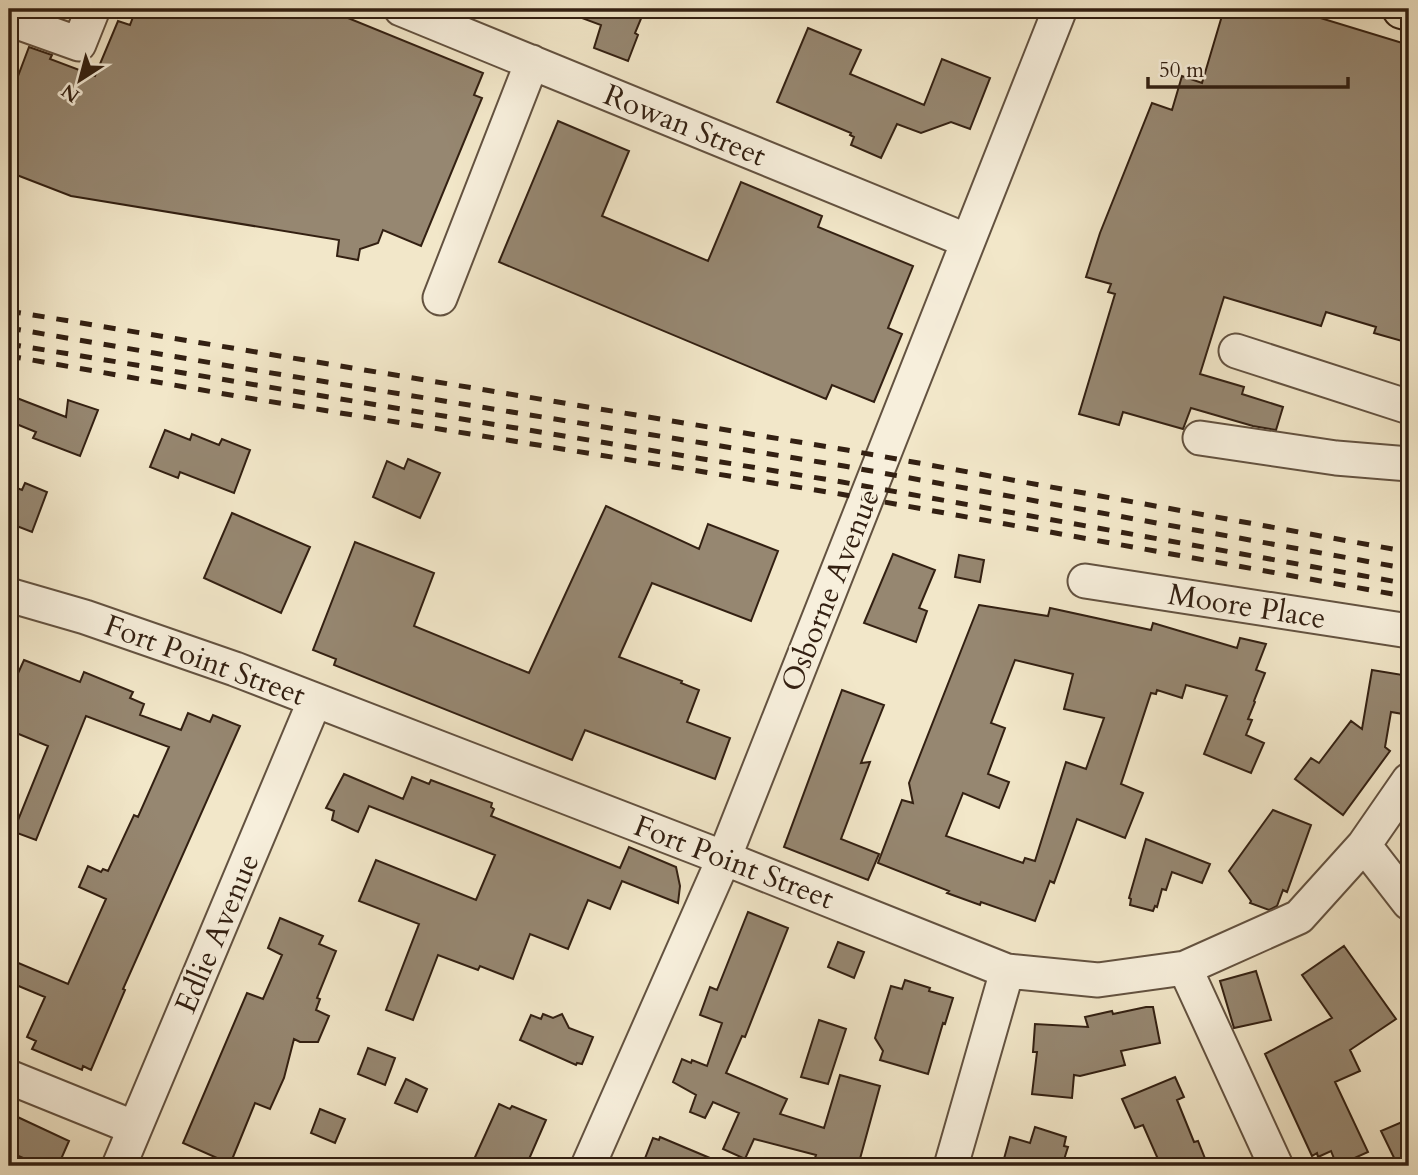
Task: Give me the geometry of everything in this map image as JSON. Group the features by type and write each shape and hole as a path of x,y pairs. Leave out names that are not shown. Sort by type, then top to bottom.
{"main road":[{"path":"1402,9 1409,11"}],"street":[{"path":"9,19 79,44 93,9"},
{"name":"Rowan Street","path":"401,9 968,241"},
{"name":"Osborne Avenue","path":"588,1166 724,858 1060,9"},
{"path":"440,298 532,62"},
{"path":"1236,351 1409,407"},
{"path":"1200,438 1336,458 1409,464"},
{"name":"Moore Place","path":"1085,582 1409,631"},
{"name":"Fort Point Street","path":"9,595 85,617 315,700 1007,971 1098,980 1185,968 1299,917 1364,845 1409,780"},
{"name":"Edlie Avenue","path":"119,1166 315,700"},
{"path":"1364,845 1409,903"},
{"path":"1185,968 1276,1166"},
{"path":"951,1166 1007,971"},
{"path":"9,1077 135,1128"}],"building":[{"path":"136,9 326,9 483,73 474,95 482,98 421,246 383,230 378,243 360,249 358,260 337,256 339,240 71,196 9,172 9,100 29,47 52,55 50,59 95,76 118,21 130,25"},
{"path":"645,9 628,61 594,48 601,25 563,11"},
{"path":"1224,9 1291,9 1409,45 1409,343 1374,333 1376,327 1326,312 1321,326 1224,297 1200,374 1244,387 1242,394 1283,407 1276,430 1191,408 1183,429 1123,412 1119,425 1079,414 1115,294 1108,292 1111,284 1086,277 1100,233 1152,103 1172,110 1182,76 1202,83"},
{"path":"808,28 861,50 850,74 924,105 942,59 990,78 970,129 951,122 921,133 897,124 881,158 851,145 854,137 851,133 777,102"},
{"path":"558,121 629,151 602,216 708,261 741,182 822,216 818,227 913,266 888,328 902,334 874,402 832,385 826,399 499,262"},
{"path":"9,395 66,417 68,400 98,410 80,456 33,438 36,432 9,421"},
{"path":"165,430 190,440 192,434 219,445 222,439 250,450 234,493 180,472 178,478 150,467"},
{"path":"408,459 440,473 420,518 373,497 387,461 404,469"},
{"path":"25,483 47,492 32,532 9,523 9,485 22,490"},
{"path":"606,506 699,549 708,524 778,551 751,621 652,583 619,657 699,690 687,722 730,738 715,779 585,730 572,760 334,665 336,659 313,650 355,542 434,573 414,626 529,673"},
{"path":"232,513 310,547 281,613 204,578"},
{"path":"893,554 935,570 919,608 927,611 916,642 864,623"},
{"path":"959,555 984,560 980,582 955,577"},
{"path":"979,605 1048,616 1050,608 1151,630 1153,623 1237,648 1240,638 1266,644 1256,670 1265,673 1248,719 1252,720 1246,735 1264,743 1251,773 1204,754 1227,696 1186,685 1182,698 1157,690 1156,694 1151,693 1121,784 1143,793 1125,838 1077,819 1054,883 1050,881 1035,921 947,893 949,891 878,863 902,800 913,803 909,783","holes":["1015,660 1073,674 1064,709 1104,718 1086,769 1066,762 1035,861 1025,858 1023,863 946,836 963,793 999,808 1009,782 988,774 1005,728 991,723"]},
{"path":"24,660 80,682 84,672 133,692 130,698 144,704 140,715 181,730 188,713 210,722 213,715 240,726 123,989 125,990 91,1070 83,1066 82,1070 32,1049 36,1041 27,1037 45,997 9,982 9,959 68,984 106,899 79,887 88,866 101,872 103,869 108,871 134,815 138,817 169,747 86,716 36,840 17,833 14,830 48,746 9,730 9,693"},
{"path":"1372,670 1409,676 1409,701 1405,700 1403,714 1391,712 1385,747 1390,751 1343,815 1295,779 1311,758 1319,763 1351,721 1362,729"},
{"path":"842,690 884,705 861,763 870,762 841,839 879,854 868,880 784,847"},
{"path":"344,774 403,799 412,777 429,784 431,780 492,803 491,807 494,809 491,816 620,868 629,847 676,867 680,886 678,903 622,881 610,909 588,900 568,949 530,934 513,979 480,966 478,970 438,955 413,1020 386,1010 419,924 359,901 376,860 476,900 495,855 369,806 358,832 332,820 334,811 326,808"},
{"path":"1273,810 1311,825 1287,892 1283,890 1277,906 1269,910 1250,903 1229,871"},
{"path":"1146,839 1210,864 1202,883 1172,872 1166,890 1162,889 1157,907 1155,906 1153,911 1130,905 1129,898"},
{"path":"748,912 788,928 745,1037 742,1036 726,1073 787,1099 780,1114 824,1128 840,1075 880,1086 858,1166 812,1166 816,1155 754,1139 745,1159 723,1149 739,1113 713,1102 705,1118 690,1112 696,1095 673,1082 682,1059 707,1066 722,1023 700,1015 710,987 717,990"},
{"path":"280,918 323,936 319,944 336,951 317,998 320,999 316,1010 329,1016 318,1042 300,1042 294,1039 284,1078 270,1109 255,1103 231,1162 226,1162 183,1143 247,993 263,999 282,955 268,948"},
{"path":"838,942 864,952 854,978 828,967"},
{"path":"1344,946 1396,1019 1350,1050 1360,1071 1335,1082 1368,1152 1337,1166 1331,1151 1318,1157 1317,1153 1312,1156 1265,1054 1332,1018 1302,975"},
{"path":"1256,971 1271,1020 1234,1028 1220,981"},
{"path":"905,980 953,998 928,1074 880,1060 883,1051 875,1038 891,986 902,989"},
{"path":"1153,1007 1160,1043 1121,1051 1125,1065 1080,1076 1074,1075 1072,1098 1032,1094 1037,1052 1033,1052 1035,1024 1088,1027 1085,1017"},
{"path":"543,1014 553,1018 562,1014 569,1028 593,1037 582,1064 576,1065 520,1040 531,1015 541,1019"},
{"path":"819,1020 846,1029 828,1084 801,1077"},
{"path":"368,1048 395,1058 385,1085 358,1074"},
{"path":"1175,1077 1184,1097 1177,1100 1194,1142 1198,1141 1208,1166 1161,1166 1143,1125 1135,1128 1122,1099"},
{"path":"406,1079 427,1089 417,1112 395,1103"},
{"path":"499,1104 510,1109 512,1106 546,1120 526,1166 471,1166"},
{"path":"320,1109 345,1119 335,1143 311,1133"},
{"path":"9,1113 69,1141 58,1166 42,1166 9,1152"},
{"path":"1409,1119 1409,1166 1398,1166 1381,1131"},
{"path":"1035,1127 1066,1137 1064,1146 1068,1147 1062,1166 1002,1166 1010,1137 1030,1143"},
{"path":"660,1137 729,1166 642,1166 653,1138 659,1140"}],"railway":[{"path":"9,311 847,450 1409,552"},
{"path":"9,328 844,466 1409,569"},
{"path":"9,344 842,482 1409,584"},
{"path":"9,356 242,397 840,494 1409,597"}]}
